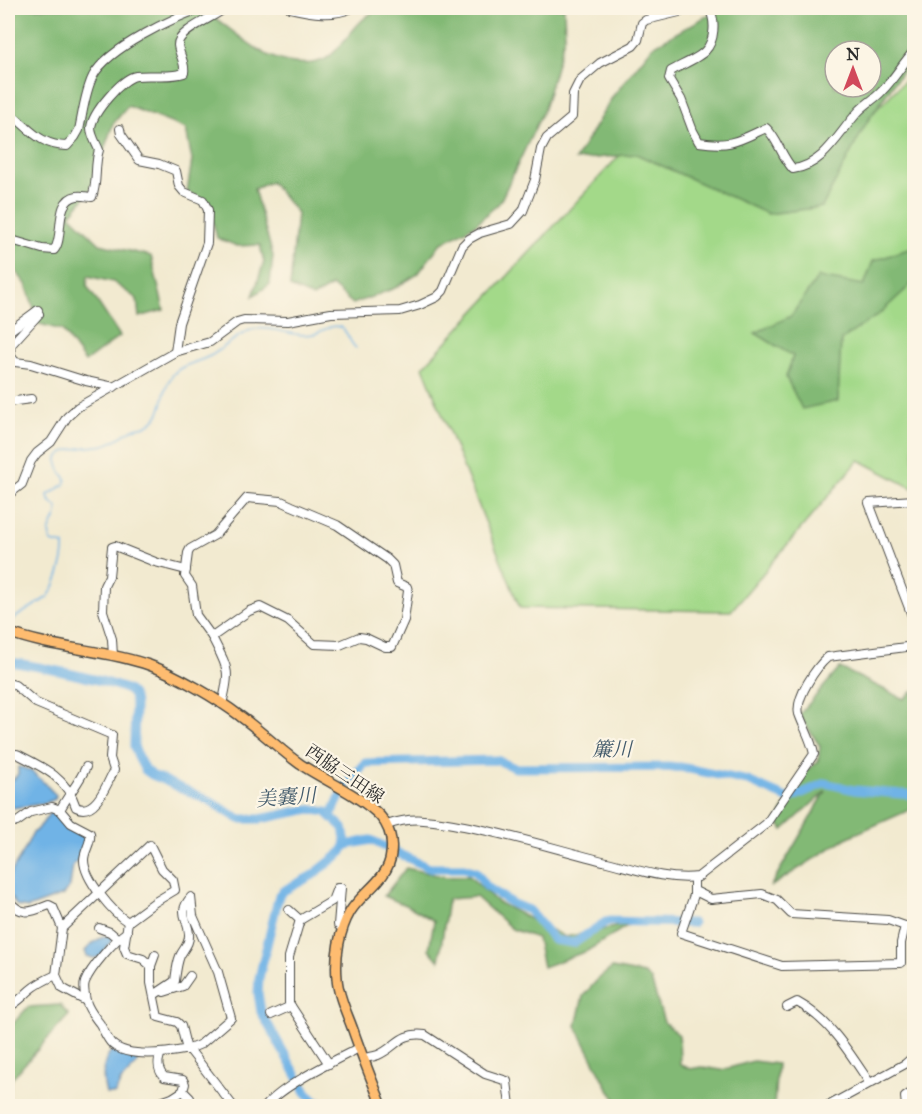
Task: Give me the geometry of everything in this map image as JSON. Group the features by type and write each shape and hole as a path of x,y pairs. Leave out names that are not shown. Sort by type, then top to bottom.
{"main road":[{"name":"西脇三田線","path":"8,632 37,642 113,656 158,669 240,715 302,765 366,805 387,825 392,842 388,867 351,910 343,929 337,964 337,978 343,1003 382,1107"}],"street":[{"path":"8,112 32,134 45,142 56,146 67,146 79,130 93,77 104,62 120,49 177,16 203,8"},
{"path":"8,239 42,249 54,250 58,245 62,210 69,201 77,196 92,197 95,189 96,161 99,150 91,131 92,120 102,104 129,78 184,73 185,67 178,47 179,40 184,34 225,8"},
{"path":"291,8 321,14 336,13 352,8"},
{"path":"8,495 22,484 31,461 51,442 73,411 175,352 210,342 237,322 244,320 288,321 331,313 400,311 437,297 443,291 462,246 469,239 480,233 511,224 523,211 535,180 541,149 547,138 572,117 573,94 580,80 600,63 633,46 638,40 642,23 645,20 696,8"},
{"path":"705,8 709,9 712,15 713,27 711,40 705,52 670,71 669,74 669,79 681,99 699,142 728,145 766,128 772,134 787,163 793,168 804,167 830,147 860,109 883,91 915,51"},
{"path":"120,129 139,160 159,164 176,171 179,186 184,192 203,200 208,206 207,243 179,323 175,352"},
{"path":"8,332 39,309 39,314 10,346 11,356 15,362 31,364 114,387"},
{"path":"8,402 31,399"},
{"path":"212,637 249,611 260,607 288,621 314,644 340,645 359,637 390,648 404,620 407,587 397,583 393,565 387,559 337,525 281,501 247,498 214,535 190,549 185,576 193,593 196,615 212,637 227,667 228,679 222,704"},
{"path":"915,500 869,503 915,621"},
{"path":"113,656 112,639 103,611 104,586 109,576 112,547 116,546 155,562 186,570"},
{"path":"387,825 404,819 431,820 495,832 647,872 694,878 766,824 814,754 812,740 799,712 799,704 807,684 823,662 828,657 915,646"},
{"path":"8,683 15,685 36,703 112,735 110,758 114,770 95,802 87,810 82,810 76,807 64,783 52,774 17,754 8,756"},
{"path":"60,810 70,791 80,782 86,767"},
{"path":"17,822 31,812 52,807 60,810 71,823 90,833 91,839 84,861 86,869 98,893 120,918 128,922"},
{"path":"62,928 150,844 162,869 173,880 175,890 128,922 124,947 127,954 143,959 151,966"},
{"path":"694,878 695,891 681,933 782,966 902,963 901,943 905,927 888,920 790,914 777,900 762,894 711,899 695,891"},
{"path":"329,1064 289,1003 289,957 300,920 332,901 334,885 341,888 338,925 343,929"},
{"path":"127,932 117,938 95,964 84,984 89,1012 111,1043 125,1053 160,1055 201,1044 231,1018 218,972 193,916 190,897 183,912 189,934 187,946 179,957 175,981 154,995"},
{"path":"8,900 15,909 29,913 49,905 52,907 62,928 56,975 63,988 86,1001"},
{"path":"289,910 300,920"},
{"path":"99,928 110,932 117,938"},
{"path":"155,955 151,966 158,1017 177,1022 188,1049 233,1107"},
{"path":"8,1007 19,1003 44,980 56,975"},
{"path":"154,995 183,986 190,976"},
{"path":"787,1007 798,1002 814,1012 837,1035 869,1082"},
{"path":"271,1015 291,1006"},
{"path":"363,1058 378,1055 401,1038 417,1034 425,1035 485,1074 507,1081 510,1107"},
{"path":"266,1107 283,1092 317,1070 359,1048"},
{"path":"150,1107 183,1091 183,1080 164,1077 159,1071 160,1055"},
{"path":"828,1107 869,1082 905,1064 915,1056"},
{"path":"183,1091 190,1098 190,1107"},
{"path":"906,1107 905,1097 915,1091"}],"green space":[{"path":"8,8 200,8 265,54 295,63 312,63 328,57 366,17 382,8 564,8 565,35 544,109 500,202 475,225 440,244 418,274 395,288 353,304 332,286 313,297 290,287 297,213 271,182 254,189 273,256 270,284 253,296 264,262 260,245 237,246 217,238 208,202 187,192 192,160 186,129 128,106 113,124 89,192 70,215 100,244 151,256 164,310 139,317 137,299 113,282 88,276 87,286 120,336 85,362 62,330 39,324 26,284 8,261"},
{"path":"714,8 914,8 914,56 883,99 883,39 823,39 823,99 883,99 867,122 822,207 768,214 636,154 575,160 613,96 653,46 716,11"},
{"path":"914,71 914,489 859,460 731,611 520,608 423,367 632,142 794,194"},
{"path":"914,247 914,282 878,315 841,340 838,401 802,409 786,377 793,356 755,333 791,316 818,277 864,285 873,261"},
{"path":"840,668 904,699 914,690 914,808 846,838 770,887 826,791 783,830 777,821 803,773 818,762 820,746 799,715"},
{"path":"406,868 446,877 469,876 497,902 565,937 630,924 587,951 543,967 537,938 512,929 476,897 448,899 439,961 429,949 434,921 384,896"},
{"path":"612,968 644,974 651,980 664,1022 679,1035 680,1064 690,1069 701,1067 722,1070 753,1061 777,1064 774,1106 621,1106 609,1090 576,1026 583,996 598,979"},
{"path":"60,1005 69,1015 12,1078 8,1096 8,1029 28,1007"}],"water":[{"path":"18,767 29,770 38,777 56,795 55,799 13,808 8,804 8,780 13,780 18,774"},
{"path":"51,811 57,813 72,827 89,835 81,857 73,865 70,886 63,895 28,908 17,906 8,893 8,877 32,834"},
{"path":"109,935 113,939 100,957 87,956 85,951 90,945"},
{"path":"112,1050 122,1055 137,1056 137,1064 121,1081 115,1094 106,1094 104,1071 106,1060"}],"waterway":[{"path":"8,622 48,597 60,572 64,545 51,542 49,532 57,514 57,507 49,500 48,495 64,485 66,479 59,468 58,460 61,454 108,444 152,422 160,410 168,382 176,372 212,355 250,330 269,329 307,335 336,326 345,331 356,348"},
{"name":"美嚢川","path":"8,662 109,683 130,692 135,703 134,746 145,770 212,802 239,819 260,819 310,809 326,812 343,828 346,843 342,852 313,875 279,895 259,978 258,993 261,1012 306,1092 315,1101 325,1106"},
{"name":"簾川","path":"331,815 346,785 365,763 497,760 515,768 680,767 748,781 789,799 825,783 854,790 914,795"},
{"path":"346,845 371,840 429,868 464,868 476,872 487,887 513,904 529,910 554,940 574,943 607,921 693,923"}]}
